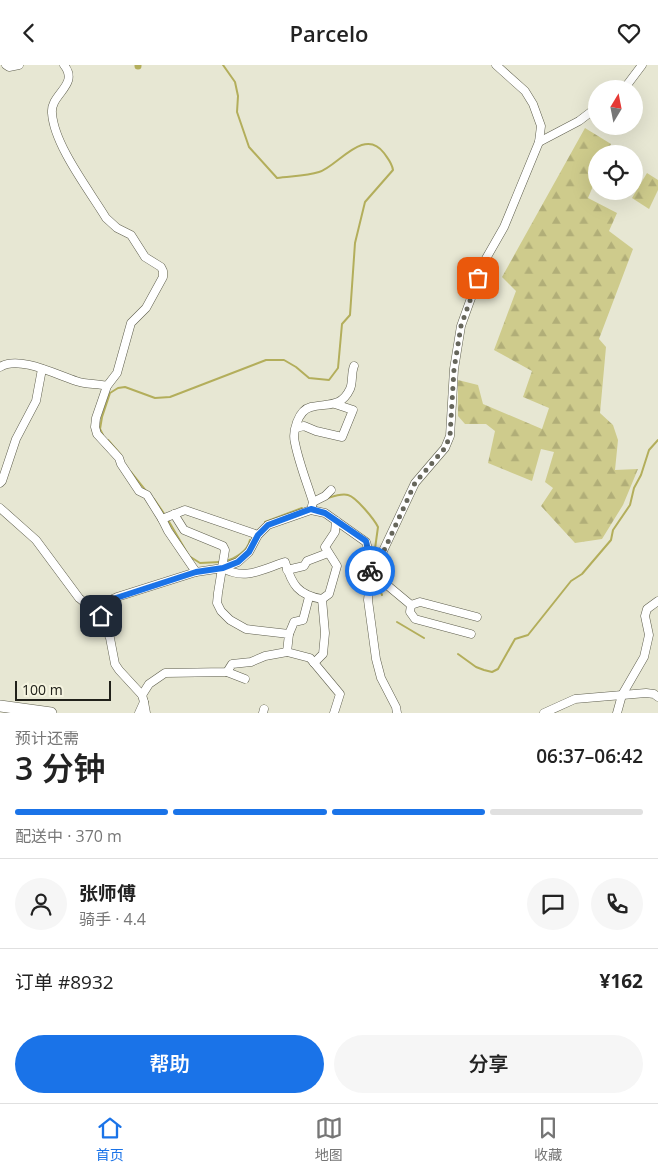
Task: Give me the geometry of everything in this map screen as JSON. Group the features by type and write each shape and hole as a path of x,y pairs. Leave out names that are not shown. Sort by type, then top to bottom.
{"main road":[{"path":"0,706 51,713"}],"street":[{"path":"6,65 9,67 19,65"},
{"path":"64,65 68,73 68,81 54,102 51,111 56,132 106,219 117,228 131,235 145,257 161,267 163,271 160,284 146,308 131,323 116,373 107,387 96,418 95,427 97,434 114,451 119,458 120,464 139,491 147,495 168,517 184,530 222,546 224,550 223,564 218,593 220,611 230,620 246,629 289,634"},
{"path":"398,713 381,677 376,659 368,600 373,570 415,483 445,448 450,436 454,369 461,326 484,262 504,227 539,142 541,126 533,104 525,91 496,65"},
{"path":"632,80 642,65"},
{"path":"539,142 579,121 588,114"},
{"path":"0,367 14,363 42,369 77,382 98,383 107,387"},
{"path":"335,404 342,400 352,387 351,374 354,366"},
{"path":"0,483 16,439 36,401 42,369"},
{"path":"296,428 304,426 342,437 353,409 335,404 308,407 300,414 296,428 294,441 312,506 366,541 369,552 368,566 381,581 411,605"},
{"path":"92,607 196,572 223,564 238,562 249,552 258,535 268,525 312,506 331,490"},
{"path":"0,508 36,540 78,598 83,603 92,607 101,616 110,638 116,664 143,699 146,713"},
{"path":"168,517 185,510 258,535"},
{"path":"168,517 168,531 196,572"},
{"path":"223,564 231,573 245,575 285,562 290,579 300,591 308,597 322,599 329,594 337,566 325,547 335,532 336,521"},
{"path":"287,570 304,566 307,561 328,553"},
{"path":"287,652 289,634 294,622 303,621 308,597"},
{"path":"104,623 109,604 113,599"},
{"path":"314,663 323,654 325,633 322,599"},
{"path":"617,713 622,695 644,657 648,635 644,616 647,609 658,601"},
{"path":"411,605 420,602 477,617"},
{"path":"411,605 410,612 415,619 471,634"},
{"path":"228,672 232,664 251,662 287,652 310,658 340,694 334,713"},
{"path":"139,713 148,683 165,673 228,672 245,679"},
{"path":"544,713 576,699 646,693 654,694 658,697"}],"green space":[{"path":"585,128 588,130 588,135 596,135 611,144 588,145 588,200 592,200 617,213 609,231 633,249 599,339 606,347 600,413 613,425 618,440 615,470 638,469 623,505 602,539 575,543 541,506 553,488 545,482 554,452 541,449 532,481 488,463 495,431 486,424 465,424 458,416 458,380 478,385 483,404 542,429 549,408 523,397 532,371 494,350 516,291 502,277"},
{"path":"647,173 658,180 658,190 649,209 635,200 643,200 643,180"}],"waterway":[{"path":"103,435 100,429 102,417 110,393 118,388 125,387 155,398 170,397 266,360 284,360 309,378 329,380 338,368 342,324 350,315 355,243 365,202 393,170 392,165 384,153 376,146 368,144 351,150 319,172 277,178 249,147 237,112 238,96 235,82 223,65"},
{"path":"108,440 121,455"},
{"path":"458,654 476,667 492,672 498,669 515,639 528,635 571,581 582,574 611,540 613,530 630,505 634,488 641,475 649,450 658,440"},
{"path":"131,472 147,492"},
{"path":"328,498 343,494 348,495 356,500 376,523 378,527 373,563"},
{"path":"154,499 165,515"},
{"path":"265,522 302,508"},
{"path":"168,520 189,556 200,563 220,562"},
{"path":"225,561 240,554 247,548 250,540"},
{"path":"375,579 382,595"},
{"path":"397,622 424,638"}],"way so far":[{"path":"370,571 376,568 415,483 445,448 450,436 454,369 461,326 478,278"}],"route":[{"path":"101,616 104,623 109,604 113,599 196,572 223,568 238,562 249,552 258,535 268,525 311,509 325,513 366,541 369,552 368,566 370,571"}]}
